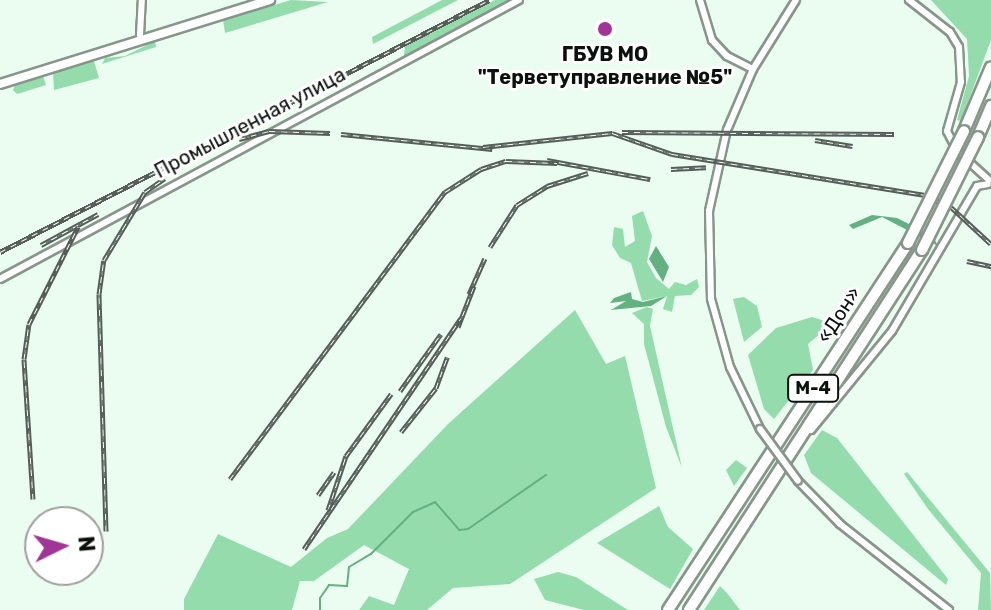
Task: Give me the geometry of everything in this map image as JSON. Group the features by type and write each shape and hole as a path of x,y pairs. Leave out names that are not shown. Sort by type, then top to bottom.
{"highway":[{"name":"«Дон»","path":"668,610 908,243 964,131 991,67"},
{"name":"«Дон»","path":"689,610 922,250 991,106"}],"main road":[{"path":"0,82 253,0"},
{"path":"0,82 270,0"}],"street":[{"path":"140,35 142,0"},
{"name":"Промышленная улица","path":"0,279 519,0"},
{"path":"700,0 712,40 727,56 753,69"},
{"path":"796,0 753,69 717,161 707,255 711,299 730,367 760,429 798,481 840,524 949,610"},
{"path":"909,0 950,32 959,47 961,82 947,131 957,151 990,183"},
{"path":"791,454 892,331 977,186 990,183"}],"shaded area":[{"path":"291,0 328,2 225,33 223,20"},
{"path":"442,0 458,0 373,44 372,37"},
{"path":"495,0 519,0 404,56 405,46"},
{"path":"931,0 991,0 991,40 961,121 957,120 969,76 967,39"},
{"path":"155,41 156,47 102,64 105,58 125,56"},
{"path":"94,61 99,78 54,90 53,73"},
{"path":"43,76 46,85 17,94 13,90 15,85"},
{"path":"643,211 652,236 647,262 656,278 669,289 675,282 686,285 697,279 699,287 691,295 675,296 672,312 663,309 667,296 642,301 631,263 620,258 612,245 614,227 623,229 625,247 635,241 632,216"},
{"path":"872,215 897,218 933,236 938,246 882,217 853,229 849,225"},
{"path":"656,246 669,267 663,282 649,259"},
{"path":"631,292 632,299 643,302 667,296 651,306 611,310 626,301 610,303 614,298"},
{"path":"744,297 757,306 762,327 744,342 733,299"},
{"path":"647,307 653,309 650,326 682,468 666,427 644,344 644,324 632,313"},
{"path":"575,310 606,364 625,356 656,488 510,584 453,588 427,610 359,610 369,596 394,605 409,569 364,545 314,581 300,581 292,610 184,610 184,599 218,534 291,567 327,538 348,529 448,424"},
{"path":"812,317 825,321 827,328 808,344 813,370 774,419 764,409 748,355 776,328"},
{"path":"822,430 837,438 948,579 946,585 811,473 804,455"},
{"path":"736,460 747,468 734,486 726,470"},
{"path":"907,472 990,573 991,610 978,610 981,573 928,509 904,474"},
{"path":"659,506 668,527 693,549 670,589 597,543"},
{"path":"558,572 576,577 628,610 584,610 545,600 534,579"},
{"path":"720,586 727,593 740,610 704,610"}],"waterway":[{"path":"320,610 320,598 329,585 347,586 349,567 371,554 413,512 435,502 459,530 468,529 546,475"}],"railway":[{"path":"0,252 489,0"},
{"path":"239,139 269,131 330,133"},
{"path":"622,132 894,134"},
{"path":"483,147 612,133 672,154 924,195 951,207 991,244"},
{"path":"341,134 492,149"},
{"path":"815,140 853,146"},
{"path":"547,160 650,179"},
{"path":"230,479 445,192 481,169 506,161 557,163"},
{"path":"671,169 706,167"},
{"path":"490,247 517,205 547,186 588,173"},
{"path":"106,531 99,294 104,260 145,192 165,178"},
{"path":"41,245 98,214"},
{"path":"33,499 24,359 29,324 78,227"},
{"path":"469,294 485,258"},
{"path":"967,261 991,266"},
{"path":"458,327 474,286"},
{"path":"304,549 461,318"},
{"path":"400,391 441,334"},
{"path":"401,432 436,388 447,357"},
{"path":"328,510 346,456 391,394"},
{"path":"318,495 334,472"}],"place":[{"name":"ГБУВ МО \"Терветуправление №5\"","path":"605,29"}]}
